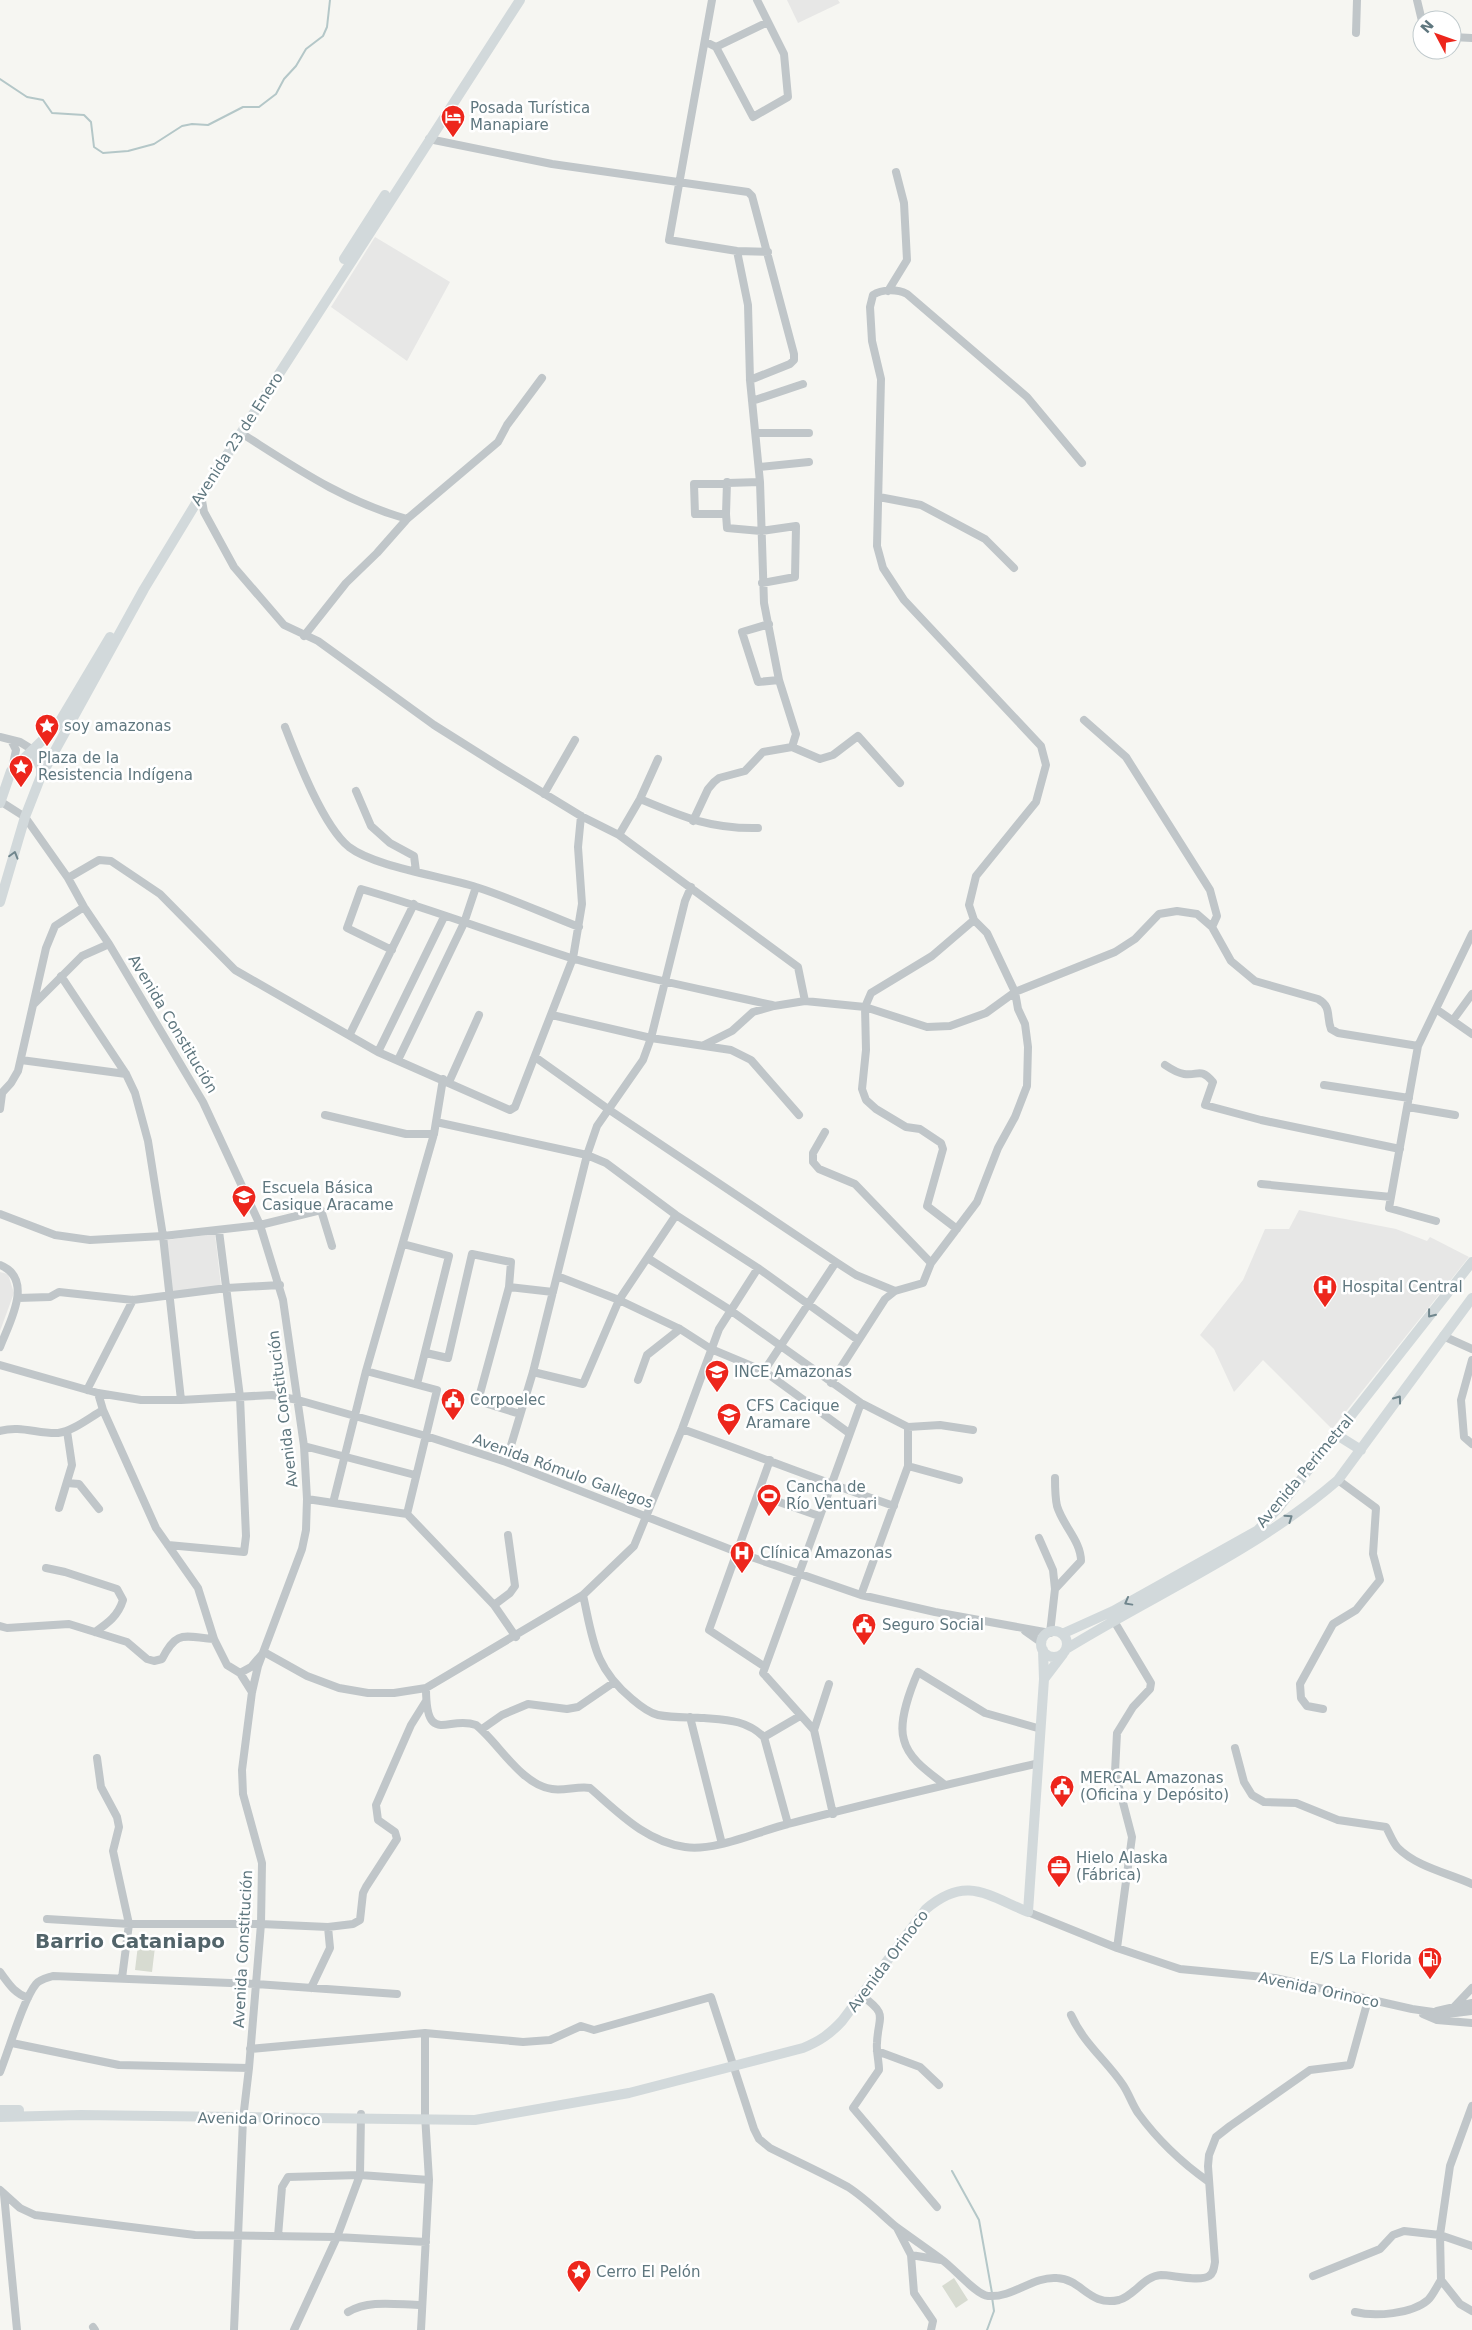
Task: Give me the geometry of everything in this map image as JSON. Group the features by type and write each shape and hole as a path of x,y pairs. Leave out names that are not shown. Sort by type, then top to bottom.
{"main road":[{"name":"Avenida 23 de Enero","path":"0,802 11,771 57,726 199,488 366,224 513,0"},
{"name":"Avenida 23 de Enero","path":"0,902 25,817 41,776 144,589 201,495 520,0"},
{"path":"33,750 39,762 41,776"},
{"path":"21,760 30,757 39,762"},
{"name":"Avenida Perimetral","path":"1062,1634 1113,1611 1258,1530 1472,1262"},
{"name":"Avenida Perimetral","path":"1065,1651 1258,1539 1316,1499 1338,1480 1472,1298"},
{"path":"1336,1434 1361,1450"},
{"path":"1028,1912 1044,1679 1042,1646 1050,1632 1062,1634 1067,1644 1065,1651 1044,1679"},
{"path":"1042,1646 1053,1657 1065,1651"},
{"name":"Avenida Orinoco","path":"0,2117 81,2115 243,2116 475,2120 629,2092 733,2066 817,2042 832,2031 862,1996 926,1909 946,1894 970,1889 1028,1912"},
{"name":"Avenida Orinoco","path":"0,2110 243,2116"}],"street":[{"path":"712,0 706,42 669,240 737,251 768,252"},
{"path":"706,42 716,47 753,117 788,97 784,54 757,0"},
{"path":"1356,33 1357,0"},
{"path":"716,47 768,22"},
{"path":"429,140 552,164 748,192 752,196 768,252 794,360 790,364 750,380"},
{"path":"888,291 907,260 904,203 896,172"},
{"path":"737,251 748,305 750,380 760,482 762,583 779,680 796,734 792,747"},
{"path":"831,1383 885,1299 895,1291 923,1283 932,1263 977,1202 998,1148 1015,1117 1027,1086 1028,1047 1015,992 987,934 974,920 969,905 976,876 1036,802 1046,764 1041,746 891,584 883,568 878,546 881,379 872,341 870,306 873,295 880,290 900,290 907,294 1027,397 1082,463"},
{"path":"304,636 346,583 377,553 407,519 498,442 507,425 542,378"},
{"path":"752,401 803,384"},
{"path":"241,433 330,490 377,510 407,519"},
{"path":"756,433 809,433"},
{"path":"759,466 809,462"},
{"path":"727,482 727,528 761,531 796,526 795,577 762,583"},
{"path":"726,514 695,514 694,484 760,482"},
{"path":"201,495 204,512 234,567 274,616 304,636 318,642 434,725 544,794 618,835 691,887 798,967 805,1001"},
{"path":"879,497 921,505 985,538 1014,568"},
{"path":"769,624 742,632 758,682 779,680"},
{"path":"1084,720 1126,756 1210,890 1217,916 1212,927"},
{"path":"285,727 296,756 332,826 349,847 370,859 476,887 579,927"},
{"path":"693,821 708,789 714,782 719,778 745,771 763,752 792,747 820,759 833,754 858,736 900,782"},
{"path":"0,737 20,742 33,750"},
{"path":"11,740 16,750 11,771"},
{"path":"544,794 575,740"},
{"path":"618,835 640,799 658,759"},
{"path":"356,791 371,826 390,842 414,856 416,871"},
{"path":"640,799 693,821 730,829 758,828"},
{"name":"Avenida Constitución","path":"0,802 25,817 68,878 203,1102 260,1225 280,1285 298,1400 304,1446 307,1499 306,1530 302,1549 264,1652 252,1692 242,1770 243,1794 262,1863 261,1924 243,2116 234,2330"},
{"path":"68,878 99,860 111,861 160,894 235,970 350,1034 378,1052 510,1110 515,1107 573,958 582,904 578,847 581,816"},
{"path":"398,1060 464,923 476,887"},
{"path":"506,1462 533,1372 597,1126 643,1060 651,1038 684,901 691,887"},
{"path":"392,950 347,928 361,889 414,904 444,917 573,958 774,1006"},
{"path":"350,1034 414,904"},
{"path":"0,1108 1,1095 14,1077 21,1060 46,948 55,926 84,907"},
{"path":"704,1045 732,1031 754,1012 774,1006 805,1001 865,1007 927,1027 950,1026 986,1013 1015,992 1115,952 1135,939 1159,914 1178,911 1197,914 1212,927 1231,961 1255,980 1318,999 1325,1003 1329,1009 1331,1029 1338,1033 1418,1046"},
{"path":"378,1052 444,917"},
{"path":"957,1229 927,1206 943,1149 941,1143 920,1129 906,1127 876,1109 866,1100 862,1089 866,1050 865,1007 871,993 932,956 974,920"},
{"path":"1436,1221 1389,1208 1418,1046 1472,934"},
{"path":"33,1006 82,956 109,944"},
{"path":"61,976 126,1074 135,1093 148,1141 163,1236 181,1400"},
{"path":"1454,1020 1472,994"},
{"path":"1436,1009 1472,1034"},
{"path":"333,1503 366,1371 434,1134 446,1081 479,1015"},
{"path":"552,1015 651,1038 730,1050 751,1060 799,1115"},
{"path":"535,1057 608,1109 836,1262 856,1275 895,1291"},
{"path":"21,1060 126,1074"},
{"path":"1165,1065 1186,1074 1196,1072 1206,1074 1213,1082 1205,1105 1261,1120 1400,1149"},
{"path":"1324,1086 1408,1102 1455,1115"},
{"path":"324,1115 396,1132 434,1134"},
{"path":"436,1122 588,1155 606,1163 676,1215 758,1268 858,1340"},
{"path":"825,1132 813,1153 813,1162 819,1169 855,1184 932,1263"},
{"path":"1261,1184 1391,1197"},
{"path":"0,1214 66,1237 90,1240 163,1236 260,1225 321,1210 332,1246"},
{"path":"533,1372 583,1384 619,1300 649,1259 676,1215"},
{"path":"168,1545 244,1552 246,1536 240,1396 219,1230"},
{"path":"403,1244 449,1256 417,1384"},
{"path":"426,1352 448,1358 472,1254 511,1262 509,1287 478,1401 520,1414"},
{"path":"649,1259 782,1345 831,1383 861,1403 908,1427 940,1425 973,1430"},
{"path":"764,1371 836,1262"},
{"path":"0,1265 8,1268 16,1278 18,1298 0,1347"},
{"path":"240,1673 251,1667 264,1652 307,1676 339,1688 377,1693 426,1688 516,1637 583,1595 634,1546 682,1429 711,1348 730,1310 758,1268"},
{"path":"557,1276 619,1300 680,1329 711,1348 764,1371 849,1433"},
{"path":"18,1298 50,1297 59,1292 133,1300 227,1288 280,1285"},
{"path":"509,1287 553,1292"},
{"path":"87,1390 133,1300"},
{"path":"638,1380 648,1355 680,1329"},
{"path":"1443,1336 1472,1349"},
{"path":"1472,1360 1461,1400 1464,1437 1472,1444"},
{"name":"Avenida Rómulo Gallegos","path":"0,1365 98,1393 141,1400 181,1400 272,1395 298,1400 426,1436 506,1462 737,1552 861,1595 935,1612 1022,1629 1050,1632"},
{"path":"366,1371 437,1390 414,1476 407,1514"},
{"path":"98,1393 102,1410 156,1528 198,1588 214,1639 227,1665 240,1673 252,1692"},
{"path":"814,1730 763,1673 818,1516 861,1403"},
{"path":"0,1431 28,1428 56,1433 67,1431 102,1410"},
{"path":"861,1595 908,1466 908,1427"},
{"path":"682,1429 770,1460 830,1485 894,1506"},
{"path":"59,1508 72,1465 67,1431"},
{"path":"304,1446 414,1476"},
{"path":"765,1667 709,1630 770,1460"},
{"path":"908,1466 959,1480"},
{"path":"1054,1478 1057,1505 1067,1529 1081,1550 1081,1561 1055,1589"},
{"path":"1323,1708 1307,1706 1301,1698 1300,1684 1333,1624 1356,1610 1380,1580 1373,1554 1376,1508 1338,1480"},
{"path":"67,1483 79,1484 99,1509"},
{"path":"759,1495 818,1516"},
{"path":"307,1499 407,1514 494,1605 516,1637"},
{"path":"494,1605 515,1586 508,1535"},
{"path":"1039,1538 1053,1570 1055,1589 1050,1632"},
{"path":"46,1568 65,1572 117,1589 123,1600 120,1611 109,1623 95,1632"},
{"path":"583,1595 594,1646 600,1663 613,1683 634,1701 657,1714 736,1720 755,1729 764,1737 788,1824"},
{"path":"1114,1621 1151,1683 1150,1689 1133,1707 1117,1734 1116,1772 1132,1837 1117,1948"},
{"path":"0,1626 7,1628 69,1624 127,1642 147,1659 154,1661 162,1659 174,1639 181,1637 214,1639"},
{"name":"Avenida Rómulo Gallegos","path":"1022,1629 1042,1646"},
{"path":"945,1785 919,1764 903,1740 908,1697 918,1672 985,1713 1041,1729"},
{"path":"482,1730 502,1715 528,1704 567,1709 578,1707 613,1683"},
{"path":"829,1684 814,1730 833,1814"},
{"path":"426,1688 426,1701 430,1716 435,1724 442,1727 468,1722 482,1730 508,1760 539,1784 552,1790 590,1788 639,1831 659,1840 686,1848 722,1844 788,1824 1039,1763"},
{"path":"47,1919 129,1924 261,1924 328,1927 353,1924 360,1920 366,1887 397,1840 394,1832 378,1820 376,1805 411,1724 426,1701"},
{"path":"764,1737 800,1716"},
{"path":"690,1717 722,1844"},
{"path":"1235,1748 1244,1782 1252,1795 1264,1802 1296,1803 1338,1820 1386,1827 1398,1847 1407,1854 1437,1871 1472,1884"},
{"path":"97,1758 101,1787 119,1827 114,1851 129,1924 122,1978"},
{"name":"Avenida Orinoco","path":"1028,1912 1117,1948 1180,1969 1275,1978 1368,2000 1432,2012 1447,2014 1472,2011"},
{"path":"311,1988 330,1948 328,1927"},
{"path":"0,1972 19,1995 28,1998"},
{"path":"0,2072 28,1998 36,1984 43,1978 53,1976 256,1984 397,1994"},
{"path":"1447,2014 1472,1988"},
{"path":"862,1996 874,2004 882,2019 876,2043 880,2070 853,2108 937,2207"},
{"path":"250,2049 425,2033 523,2042 550,2040 581,2026 594,2030 710,1997 759,2139 770,2148 849,2188 896,2227 944,2261 980,2294 989,2296 1022,2289 1045,2279 1057,2278 1067,2280 1099,2301 1110,2301 1120,2300 1159,2275 1209,2277 1213,2272 1215,2262 1209,2182 1209,2155 1216,2137 1310,2070 1350,2065 1368,2000"},
{"name":"Avenida Orinoco","path":"1432,2012 1472,2004"},
{"path":"1412,2009 1437,2020 1472,2023"},
{"path":"1071,2015 1078,2031 1124,2086 1136,2110 1152,2131 1192,2170 1209,2182"},
{"path":"421,2330 429,2180 425,2033"},
{"path":"12,2043 119,2065 249,2068"},
{"path":"878,2051 920,2067 939,2085"},
{"path":"1355,2312 1372,2316 1404,2310 1427,2300 1441,2280 1440,2235 1450,2166 1472,2106"},
{"path":"294,2330 337,2237 360,2175 361,2117"},
{"path":"278,2236 282,2187 288,2177 360,2175 429,2180"},
{"path":"2,2192 20,2208 35,2215 195,2235 337,2237 426,2242"},
{"path":"2,2192 17,2330"},
{"path":"896,2227 911,2255 914,2293 933,2321 931,2330"},
{"path":"1313,2276 1380,2250 1393,2234 1404,2231 1440,2235 1472,2246"},
{"path":"911,2255 944,2261"},
{"path":"1441,2280 1460,2304 1472,2311"},
{"path":"348,2312 359,2306 369,2304 422,2305"}],"shaded area":[{"path":"787,0 838,0 840,3 798,23"},
{"path":"375,237 450,282 407,361 331,307"},
{"name":"Hospital Central","path":"1299,1210 1396,1229 1427,1241 1430,1237 1469,1257 1332,1429 1263,1360 1234,1392 1214,1349 1200,1335 1243,1280 1265,1229 1289,1229"},
{"path":"215,1234 221,1286 172,1292 166,1240"},
{"path":"0,1272 8,1274 14,1293 0,1331"},
{"path":"138,1945 155,1947 152,1972 135,1970"},
{"path":"954,2278 968,2300 956,2308 942,2286"}],"waterway":[{"path":"0,79 27,97 43,100 52,113 84,115 91,122 94,147 103,153 128,151 154,144 182,126 192,124 208,125 243,107 259,107 276,94 284,79 296,66 306,49 323,36 327,27 330,0"},
{"path":"952,2171 979,2220 992,2293"},
{"path":"987,2330 994,2311 992,2297"}],"place":[{"name":"Posada Turística Manapiare","path":"453,138"},
{"name":"soy amazonas","path":"47,747"},
{"name":"Plaza de la Resistencia Indígena","path":"21,788"},
{"name":"Escuela Básica Casique Aracame","path":"244,1218"},
{"name":"Hospital Central","path":"1325,1308"},
{"name":"INCE Amazonas","path":"717,1393"},
{"name":"Corpoelec","path":"453,1421"},
{"name":"CFS Cacique Aramare","path":"729,1436"},
{"name":"Cancha de Río Ventuari","path":"769,1517"},
{"name":"Clínica Amazonas","path":"742,1574"},
{"name":"Seguro Social","path":"864,1646"},
{"name":"MERCAL Amazonas (Oficina y Depósito)","path":"1062,1808"},
{"name":"Hielo Alaska (Fábrica)","path":"1059,1888"},
{"name":"E/S La Florida","path":"1430,1980"},
{"name":"Cerro El Pelón","path":"579,2293"}],"district":[{"name":"Barrio Cataniapo","path":"130,1941"}]}
